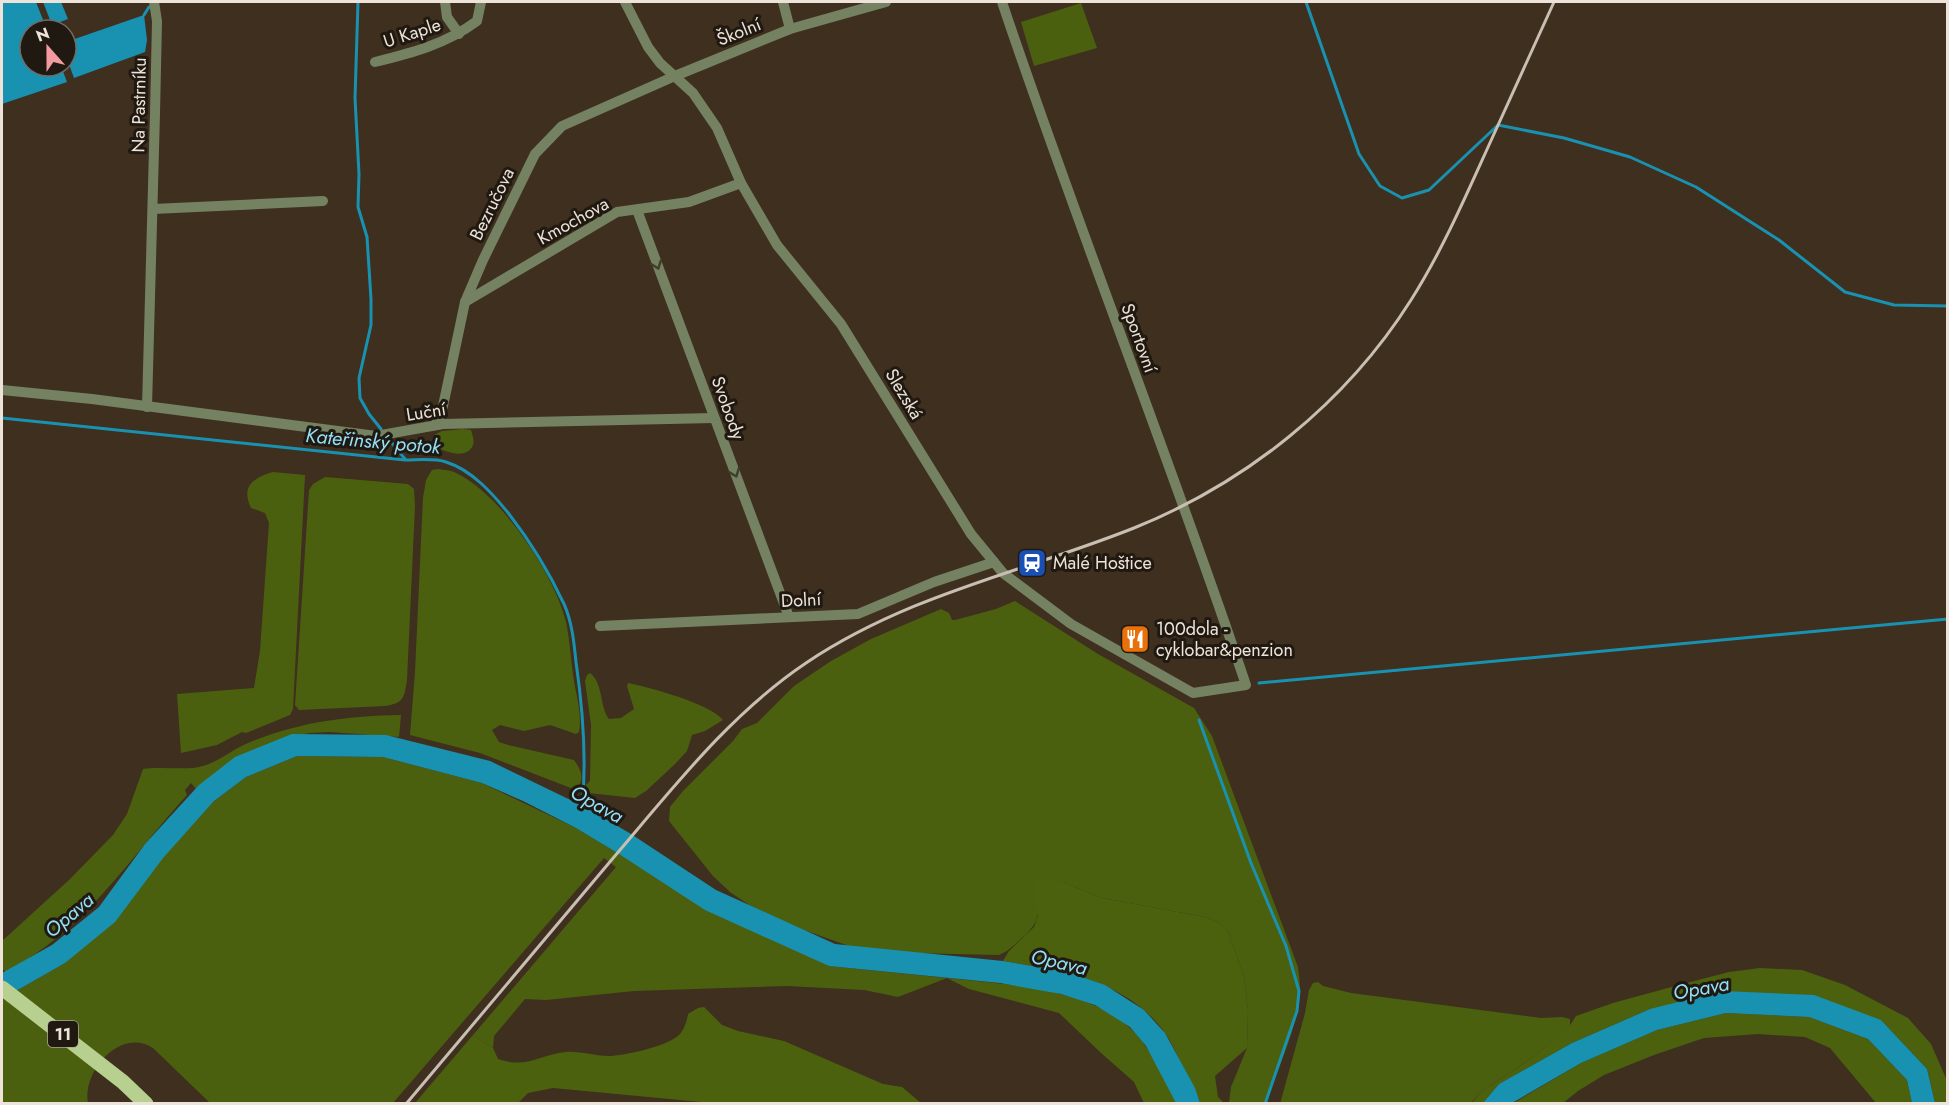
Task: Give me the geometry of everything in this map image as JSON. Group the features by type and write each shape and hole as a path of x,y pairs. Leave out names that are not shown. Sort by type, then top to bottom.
{"main road":[{"name":"11","path":"2,988 123,1082 146,1104"}],"street":[{"name":"Na Pastrníku","path":"147,407 157,21 154,2"},
{"name":"U Kaple","path":"445,2 447,17 459,34"},
{"name":"U Kaple","path":"375,62 424,50 459,34 477,21 481,2"},
{"name":"Slezská","path":"625,2 648,47 660,63 693,93 717,128 741,183 777,245 841,324 971,534 1003,573 1071,624 1192,693 1246,686"},
{"path":"783,2 790,29"},
{"name":"Školní","path":"675,76 790,29 886,2"},
{"name":"Sportovní","path":"1002,2 1113,318 1213,585 1246,686"},
{"name":"Bezručova","path":"436,425 443,406 465,302 535,154 562,126 675,76"},
{"name":"Kmochova","path":"465,302 617,212 689,202 741,183"},
{"path":"153,209 323,201"},
{"name":"Svobody","path":"637,210 789,617"},
{"name":"Luční","path":"2,390 62,395 376,436 436,425 714,418"},
{"name":"Dolní","path":"600,626 858,614 912,591 994,562"}],"green space":[{"path":"1081,3 1097,48 1034,66 1021,22"},
{"path":"471,430 474,440 470,450 465,453 448,452 433,445 434,435 442,431"},
{"path":"432,470 454,472 473,483 490,498 523,537 538,559 560,603 569,637 580,713 579,732 576,734 550,725 524,731 500,725 492,730 499,742 574,760 581,775 581,782 576,790 480,753 410,735 423,498 426,480"},
{"path":"273,472 305,475 293,709 290,715 246,733 242,732 217,745 181,753 177,694 254,688 260,651 269,523 265,513 251,508 247,494 254,480"},
{"path":"325,477 408,484 414,489 407,680 402,699 391,705 299,710 295,705 309,490 313,484"},
{"path":"1015,601 1098,654 1194,708 1212,736 1298,967 1300,991 1296,1017 1265,1103 1229,1103 1231,1087 1247,1048 1248,1011 1244,977 1228,931 1218,922 1205,917 1102,898 1063,882 1034,887 1038,909 1036,921 1029,932 1009,950 999,955 912,953 849,946 758,911 730,892 713,876 669,821 670,807 742,729 757,723 794,686 831,661 871,639 941,609 949,613 952,620 955,620 996,609"},
{"path":"590,673 600,689 609,719 621,718 634,709 628,683 693,702 723,720 705,731 692,735 687,751 646,791 635,798 589,793 586,785 590,781 591,725 585,681"},
{"path":"401,715 399,737 330,732 289,737 196,789 191,783 185,790 187,795 83,914 34,955 6,972 2,969 2,941 69,880 113,835 127,814 143,769 203,766 248,743 285,730 323,721"},
{"path":"297,756 383,757 482,783 576,828 619,854 829,966 947,978 898,997 864,990 787,986 634,991 546,1000 525,999 494,1036 493,1048 473,1035 616,867 604,858 393,1103 210,1103 153,1048 140,1043 128,1043 116,1048 97,1066 91,1078 88,1103 2,1103 2,999 65,963 214,801 246,777"},
{"path":"1047,878 1102,898 1205,917 1218,922 1228,931 1244,977 1248,1011 1247,1048 1215,1076 1218,1097 1224,1103 1200,1103 1167,1036 1150,1015 1132,1001 1113,990 1070,974 1003,961 1009,951 1034,927 1038,916 1034,887 1037,879"},
{"path":"1760,968 1802,970 1845,985 1908,1018 1931,1044 1948,1083 1947,1103 1935,1103 1927,1069 1881,1020 1650,1009 1572,1043 1499,1084 1483,1103 1471,1104 1481,1092 1532,1058 1567,1030 1576,1016 1675,986 1729,972"},
{"path":"947,978 1044,990 1069,996 1113,1015 1144,1043 1176,1103 1144,1103 1134,1082 1059,1013 969,989"},
{"path":"1318,982 1323,986 1351,993 1541,1018 1562,1017 1570,1019 1570,1025 1568,1030 1532,1058 1481,1092 1471,1103 1280,1104 1309,990 1313,983"},
{"path":"704,1007 722,1025 738,1031 784,1041 883,1084 902,1087 921,1103 722,1104 553,1088 528,1093 518,1103 415,1103 473,1035 493,1048 498,1059 508,1062 525,1062 566,1052 615,1056 666,1043 679,1035 688,1014"},
{"path":"1726,1013 1809,1017 1868,1039 1907,1080 1912,1103 1876,1103 1830,1048 1805,1037 1758,1034 1704,1038 1654,1055 1604,1075 1563,1103 1512,1104 1581,1063 1657,1030"}],"water":[{"path":"2,2 36,2 42,18 18,18 18,78 66,78 67,82 2,104"},
{"path":"43,2 61,2 68,18 49,18"},
{"path":"144,15 147,40 145,52 78,77 78,38"},
{"path":"292,734 386,735 490,761 587,808 716,890 835,944 1003,961 1067,972 1105,985 1144,1010 1165,1033 1195,1088 1200,1103 1176,1103 1146,1046 1130,1027 1095,1005 1061,994 1000,983 829,966 705,910 576,828 523,801 482,783 383,757 297,756 246,777 214,801 163,858 115,922 65,963 2,999 2,973 52,945 99,907 145,844 199,785 235,757"},
{"path":"1723,991 1814,995 1881,1020 1927,1069 1935,1103 1912,1103 1907,1080 1868,1039 1809,1017 1726,1013 1657,1030 1581,1063 1512,1103 1483,1103 1499,1084 1572,1043 1650,1009"}],"waterway":[{"path":"358,2 355,98 359,174 358,207 367,237 371,299 371,325 359,378 360,398 381,429"},
{"path":"1306,2 1359,154 1380,186 1402,198 1429,190 1498,125 1564,138 1630,157 1696,187 1779,240 1845,292 1894,305 1948,306"},
{"path":"144,15 149,7"},
{"name":"Kateřinský potok","path":"2,418 405,460 437,460 465,471 489,491 517,524 546,569 567,611 571,625 582,716 584,753 582,808"},
{"path":"391,442 405,459"},
{"path":"1259,683 1948,619"},
{"path":"1199,720 1251,863 1286,946 1299,991 1297,1011 1265,1104"}],"railway":[{"path":"406,1104 681,779 727,729 778,683 845,639 885,619 966,586 1092,544 1175,510 1254,463 1324,406 1385,338 1422,281 1462,204 1554,2"}],"place":[{"name":"Malé Hoštice","path":"1032,563"},
{"name":"100dola - cyklobar&penzion","path":"1135,639"}],"water label":[{"name":"Opava","path":"597,804"},
{"name":"Opava","path":"69,915"},
{"name":"Opava","path":"1059,962"},
{"name":"Opava","path":"1701,988"}]}
